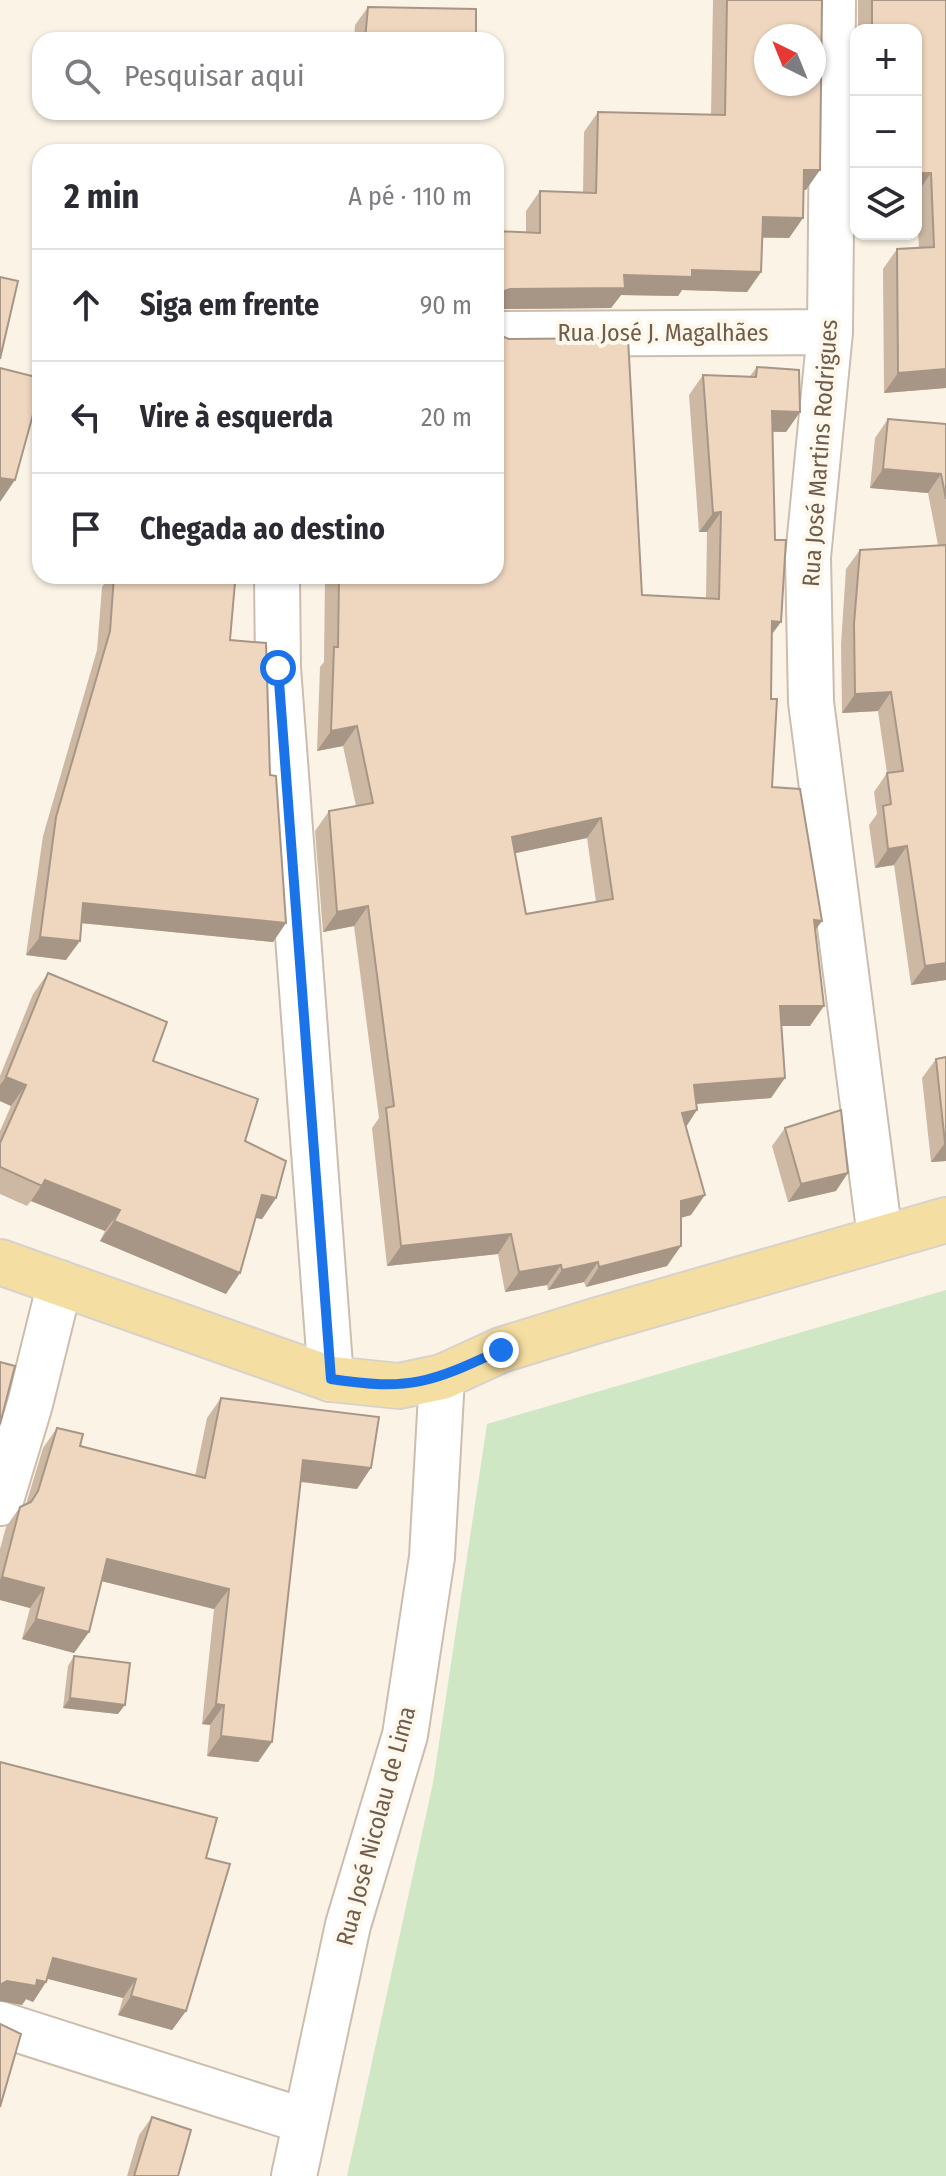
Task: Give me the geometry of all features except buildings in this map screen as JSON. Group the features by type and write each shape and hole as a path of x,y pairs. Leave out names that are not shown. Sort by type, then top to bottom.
{"main road":[{"path":"0,1262 331,1379 399,1386 442,1377 501,1350 946,1220"}],"street":[{"name":"Rua José Martins Rodrigues","path":"833,0 830,332 808,557 811,702 880,1237"},
{"name":"Rua José J. Magalhães","path":"504,334 830,332"},
{"path":"277,584 278,668 331,1379"},
{"path":"0,1503 30,1404 60,1283"},
{"name":"Rua José Nicolau de Lima","path":"294,2176 348,1925 405,1735 432,1557 442,1377"},
{"path":"0,2024 304,2121"}],"green space":[{"path":"946,1290 946,2176 347,2176 433,1783 487,1424"}],"route":[{"path":"278,668 331,1379 399,1386 442,1377 501,1350"}]}
